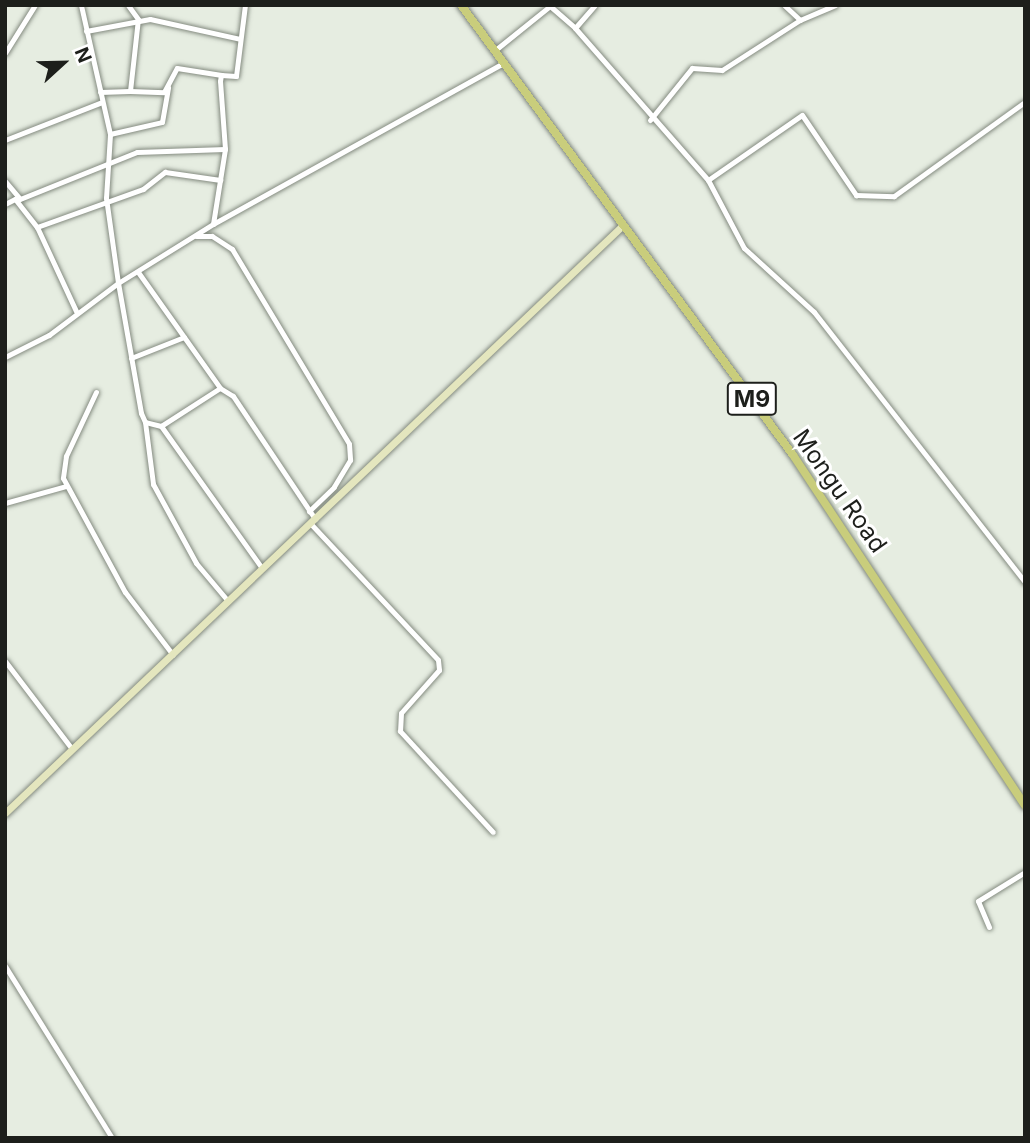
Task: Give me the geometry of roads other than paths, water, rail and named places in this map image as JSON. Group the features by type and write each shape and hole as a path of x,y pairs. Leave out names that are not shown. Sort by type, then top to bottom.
{"main road":[{"name":"Mongu Road","path":"461,5 822,495 1025,805"}],"street":[{"path":"5,53 35,5"},
{"path":"81,5 110,134 106,198 131,358 145,422 153,484 196,563 228,601"},
{"path":"128,5 138,19 131,91"},
{"path":"110,134 162,122 169,85 177,68 236,76 245,5"},
{"path":"575,28 595,5"},
{"path":"784,5 800,20"},
{"path":"650,120 691,68 722,71 800,20 835,5"},
{"path":"494,51 550,6 575,28 650,120 708,180 744,248 814,312 1025,582"},
{"path":"86,31 138,19 240,39"},
{"path":"5,357 49,335 76,312 118,283 214,224 503,63"},
{"path":"214,224 225,149 221,75"},
{"path":"100,92 158,94 169,85"},
{"path":"5,140 102,102"},
{"path":"708,180 802,115 856,195 894,196 1025,103"},
{"path":"5,204 109,161 173,147 225,149"},
{"path":"37,227 106,198 142,189 165,172 220,180"},
{"path":"5,181 37,227 76,312"},
{"path":"5,813 623,225"},
{"path":"194,236 212,236 232,249 349,444 350,460 334,487 309,511"},
{"path":"138,272 220,388 233,396 309,511 312,521 438,660 439,670 401,713 400,731 492,832"},
{"path":"131,358 184,337"},
{"path":"161,426 220,388"},
{"path":"96,392 63,466 66,486 125,592 173,655"},
{"path":"145,422 161,426 262,568"},
{"path":"5,503 66,486"},
{"path":"5,662 72,749"},
{"path":"989,927 978,901 1025,872"},
{"path":"5,966 112,1138"}]}
